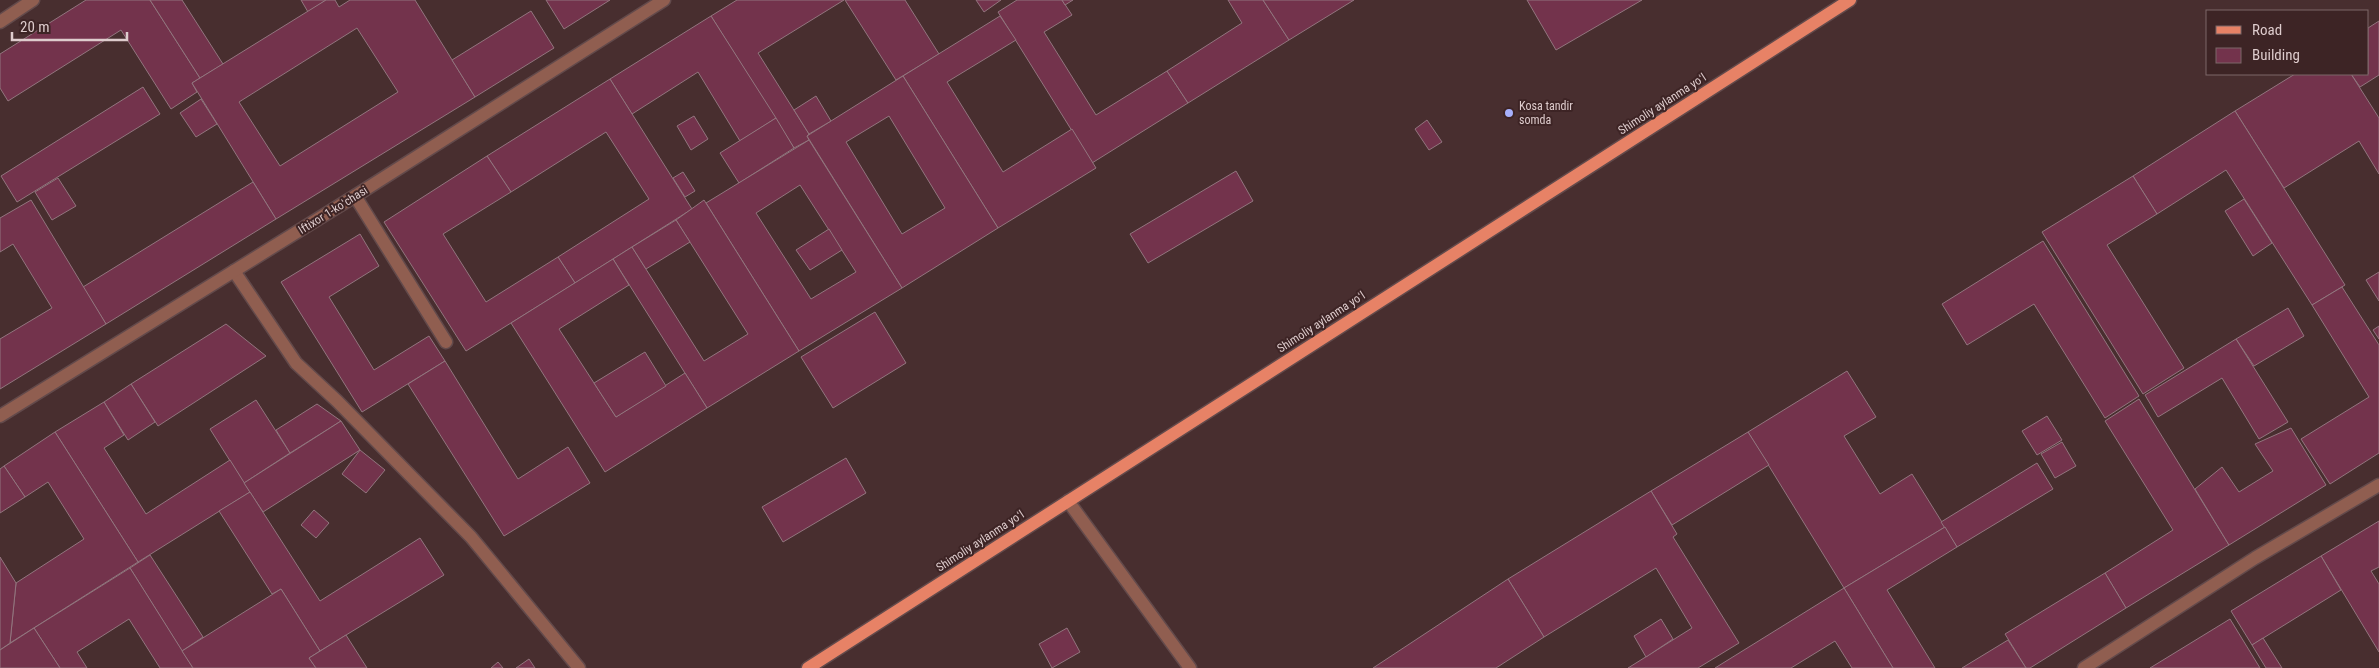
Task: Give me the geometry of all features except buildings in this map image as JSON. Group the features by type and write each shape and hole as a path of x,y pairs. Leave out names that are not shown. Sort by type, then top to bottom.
{"main road":[{"name":"Shimoliy aylanma yoʻl","path":"808,668 1850,0"}],"street":[{"path":"0,22 33,0"},
{"name":"Iftixor 1-koʻchasi","path":"0,416 11,411 664,0"},
{"path":"354,196 446,342"},
{"path":"234,270 296,363 337,401 471,536 579,668"},
{"path":"2084,668 2255,558 2379,485"},
{"path":"1068,501 1190,668"}],"place":[{"name":"Kosa tandir somda","path":"1509,113"}]}
